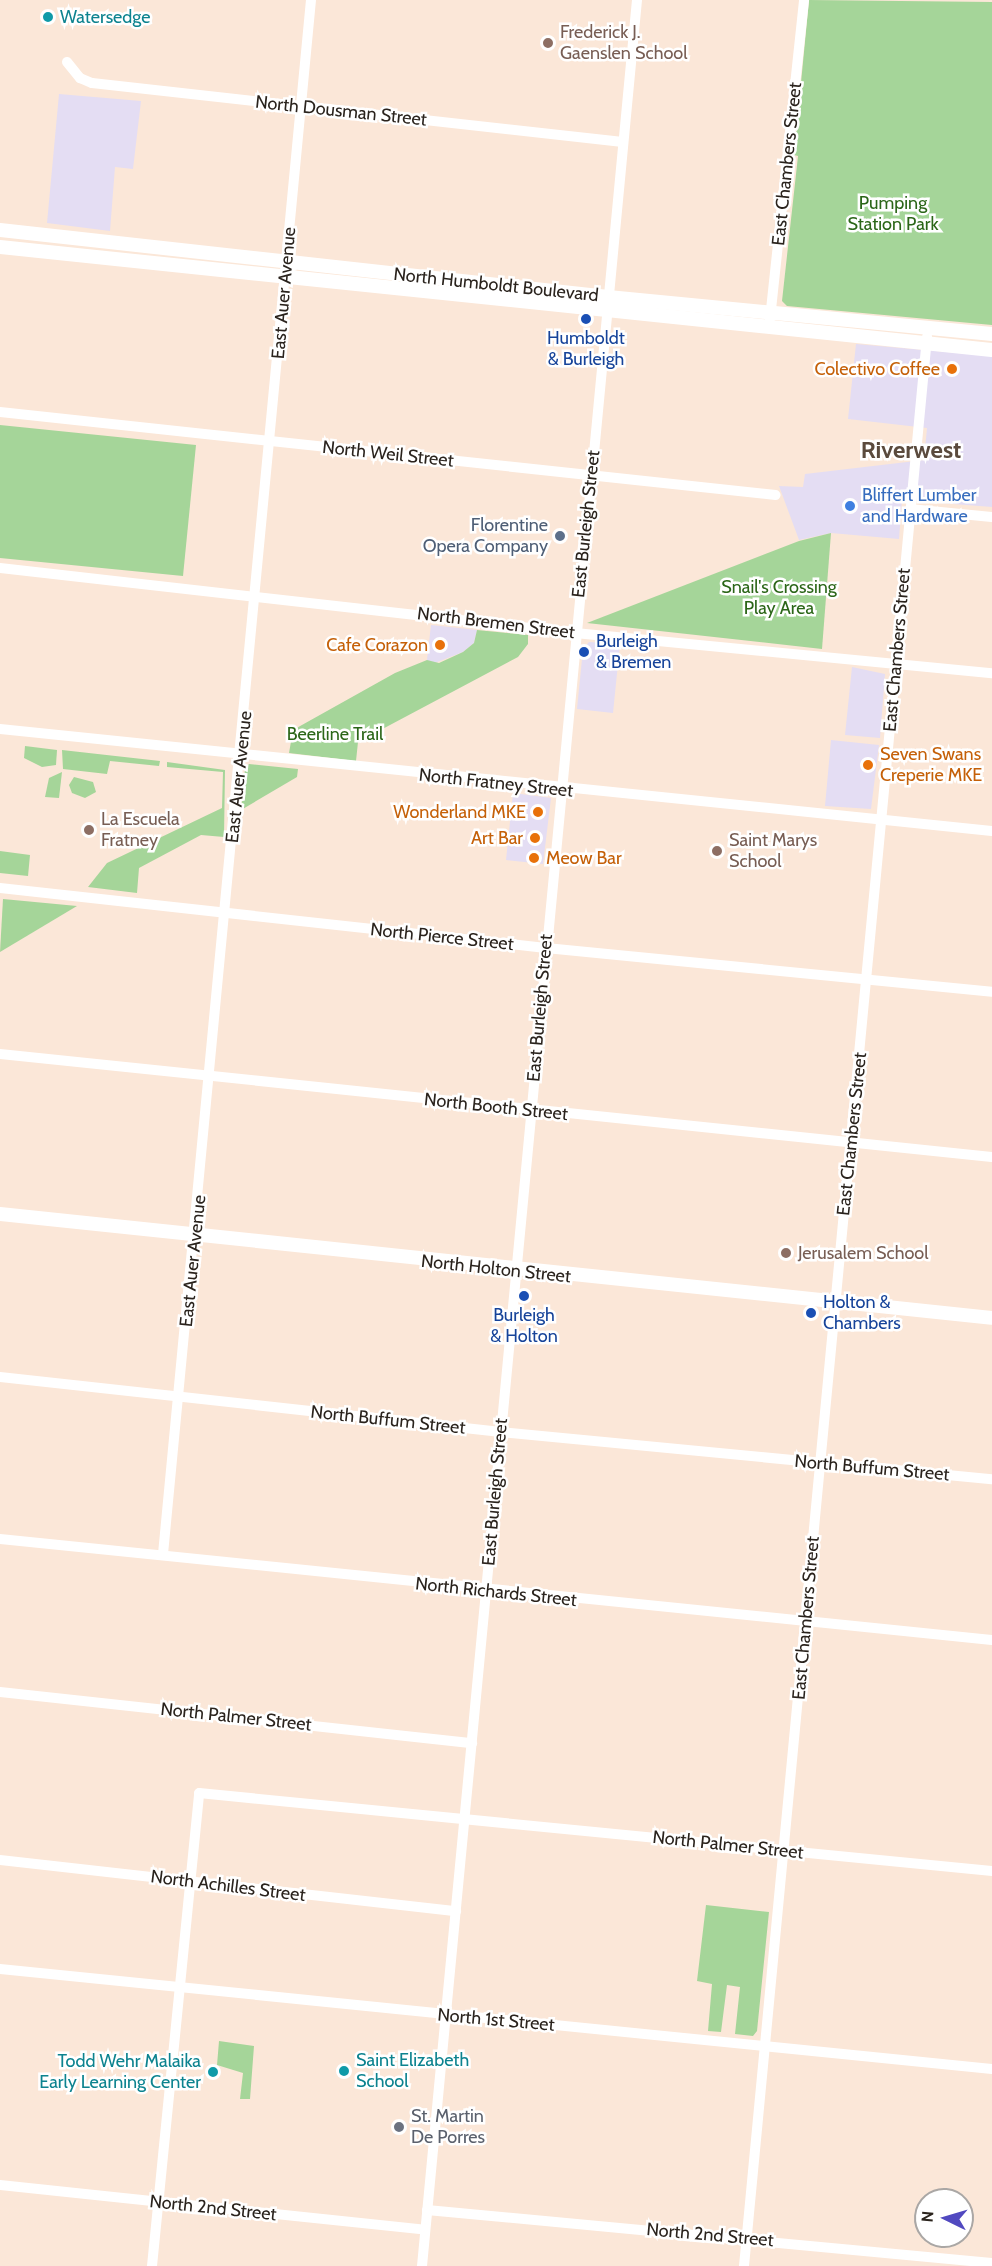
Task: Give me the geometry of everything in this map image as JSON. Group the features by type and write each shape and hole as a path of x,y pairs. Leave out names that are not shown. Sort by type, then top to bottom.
{"main road":[{"name":"North Humboldt Boulevard","path":"0,230 608,297 992,334"},
{"name":"North Humboldt Boulevard","path":"0,247 606,312 992,350"},
{"name":"North Holton Street","path":"0,1214 836,1304 992,1318"}],"street":[{"name":"East Auer Avenue","path":"163,1554 258,594 311,0"},
{"name":"East Burleigh Street","path":"422,2266 560,790 637,0"},
{"name":"East Chambers Street","path":"770,328 804,0"},
{"name":"North Dousman Street","path":"67,62 80,78 92,83 623,142"},
{"name":"East Chambers Street","path":"744,2266 852,1142 927,328"},
{"name":"North Weil Street","path":"0,412 776,495"},
{"path":"910,509 992,517"},
{"name":"North Bremen Street","path":"0,568 258,594 575,633 992,673"},
{"name":"North Fratney Street","path":"0,729 560,790 992,831"},
{"name":"North Pierce Street","path":"0,888 546,948 992,992"},
{"name":"North Booth Street","path":"0,1054 210,1078 992,1157"},
{"name":"North Buffum Street","path":"0,1377 501,1432 992,1479"},
{"name":"North Richards Street","path":"0,1539 163,1554 486,1591 992,1640"},
{"name":"North Palmer Street","path":"0,1692 472,1743"},
{"name":"North Palmer Street","path":"191,1882 199,1793 992,1871"},
{"name":"North Achilles Street","path":"0,1860 456,1911"},
{"path":"152,2266 191,1882"},
{"name":"North 1st Street","path":"0,1969 179,1990 992,2068"},
{"name":"North 2nd Street","path":"0,2185 425,2230"},
{"name":"North 2nd Street","path":"427,2210 747,2238 992,2263"}],"shaded area":[{"path":"59,94 141,101 133,169 115,167 110,231 47,223"},
{"path":"856,344 992,356 992,507 902,500 899,539 831,533 799,540 779,486 803,487 805,474 924,460 927,428 848,419"},
{"path":"431,625 477,630 474,643 463,652 432,664 427,660"},
{"path":"589,642 620,644 613,713 577,709 583,649"},
{"path":"852,667 885,674 880,738 845,735"},
{"path":"831,740 879,745 871,809 825,806"},
{"path":"513,793 551,798 543,864 506,860"}],"green space":[{"name":"Pumping Station Park","path":"809,0 992,2 992,325 787,306 782,301 798,156 794,155"},
{"path":"0,425 196,445 183,576 0,558"},
{"name":"Snail's Crossing Play Area","path":"831,533 822,649 587,623 799,541"},
{"name":"Beerline Trail","path":"477,630 528,635 528,644 518,657 358,742 356,761 289,753 293,730 395,673 427,660 439,663 463,652 474,643"},
{"path":"25,746 57,750 56,765 42,767 24,758"},
{"path":"62,750 160,761 159,766 110,761 107,774 63,769"},
{"path":"167,762 225,770 224,837 201,835 139,868 137,893 88,887 107,863 222,808 223,772 167,767"},
{"name":"Beerline Trail","path":"249,764 298,769 297,777 241,810 245,769"},
{"path":"62,772 59,798 45,797 49,778"},
{"path":"74,777 93,782 96,792 85,798 72,793 69,785"},
{"path":"0,851 30,855 28,876 0,873"},
{"path":"3,899 77,906 0,952"},
{"path":"706,1905 769,1912 757,2031 753,2036 735,2034 740,1987 727,1985 721,2032 708,2031 712,1984 697,1981"},
{"path":"219,2041 254,2046 250,2099 240,2099 243,2073 217,2065"}],"place":[{"name":"Watersedge","path":"48,17"},
{"name":"Frederick J. Gaenslen School","path":"548,43"},
{"name":"Humboldt & Burleigh","path":"586,319"},
{"name":"Colectivo Coffee","path":"952,369"},
{"name":"Bliffert Lumber and Hardware","path":"850,506"},
{"name":"Florentine Opera Company","path":"560,536"},
{"name":"Cafe Corazon","path":"440,645"},
{"name":"Burleigh & Bremen","path":"584,652"},
{"name":"Seven Swans Creperie MKE","path":"868,765"},
{"name":"Wonderland MKE","path":"538,812"},
{"name":"La Escuela Fratney","path":"89,830"},
{"name":"Art Bar","path":"535,838"},
{"name":"Saint Marys School","path":"717,851"},
{"name":"Meow Bar","path":"534,858"},
{"name":"Jerusalem School","path":"786,1253"},
{"name":"Burleigh & Holton","path":"524,1296"},
{"name":"Holton & Chambers","path":"811,1313"},
{"name":"Saint Elizabeth School","path":"344,2071"},
{"name":"Todd Wehr Malaika Early Learning Center","path":"213,2072"},
{"name":"St. Martin De Porres","path":"399,2127"}],"district":[{"name":"Riverwest","path":"911,450"}]}
